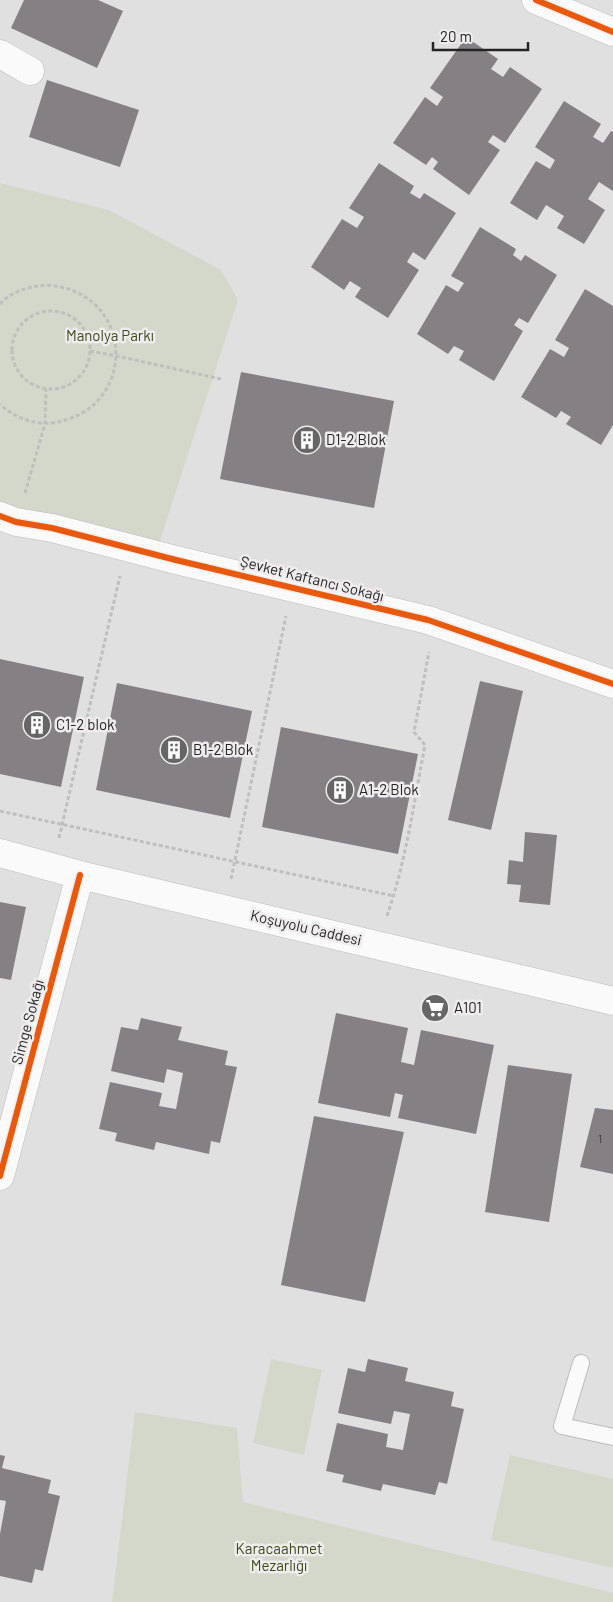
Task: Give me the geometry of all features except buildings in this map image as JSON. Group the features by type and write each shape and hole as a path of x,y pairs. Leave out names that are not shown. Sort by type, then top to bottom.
{"street":[{"path":"536,0 613,32"},
{"path":"0,54 30,71"},
{"name":"Şevket Kaftancı Sokağı","path":"8,519 52,528 435,623 613,684"},
{"name":"Koşuyolu Caddesi","path":"0,853 80,875 613,1001"},
{"name":"Simge Sokağı","path":"0,1176 5,1139 80,875"}],"lane":[{"path":"581,1363 562,1426 613,1437"}],"path":[{"path":"0,304 24,289 47,285 68,288 88,298 104,314 113,334 116,356 113,377 103,396 87,412 67,421 45,424 22,419 0,404"},
{"path":"48,310 61,312 73,317 82,326 88,338 90,351 87,364 76,379 59,388 46,389 33,385 23,378 16,367 12,355 12,342 17,330 25,320 36,313 48,310"},
{"path":"90,351 220,379"},
{"path":"8,519 45,424 46,389"},
{"path":"52,868 127,547"},
{"path":"225,909 292,587"},
{"path":"377,945 394,896 425,745 414,732 435,623"},
{"path":"0,811 394,896"}],"green space":[{"name":"Manolya Parkı","path":"0,183 109,210 221,270 238,300 157,550 0,502"},
{"path":"271,1359 322,1370 304,1455 253,1443"},
{"name":"Karacaahmet Mezarlığı","path":"135,1412 237,1428 243,1502 613,1593 613,1602 112,1602"},
{"path":"510,1455 613,1479 613,1568 491,1540"}],"cycle path":[{"path":"536,0 613,32"},
{"path":"0,516 16,522 52,528 176,560 428,620 613,684"},
{"path":"0,1176 80,875"}],"place":[{"name":"D1-2 Blok","path":"307,440"},
{"name":"C1-2 blok","path":"37,725"},
{"name":"B1-2 Blok","path":"174,750"},
{"name":"A1-2 Blok","path":"340,790"},
{"name":"A101","path":"435,1008"}]}
